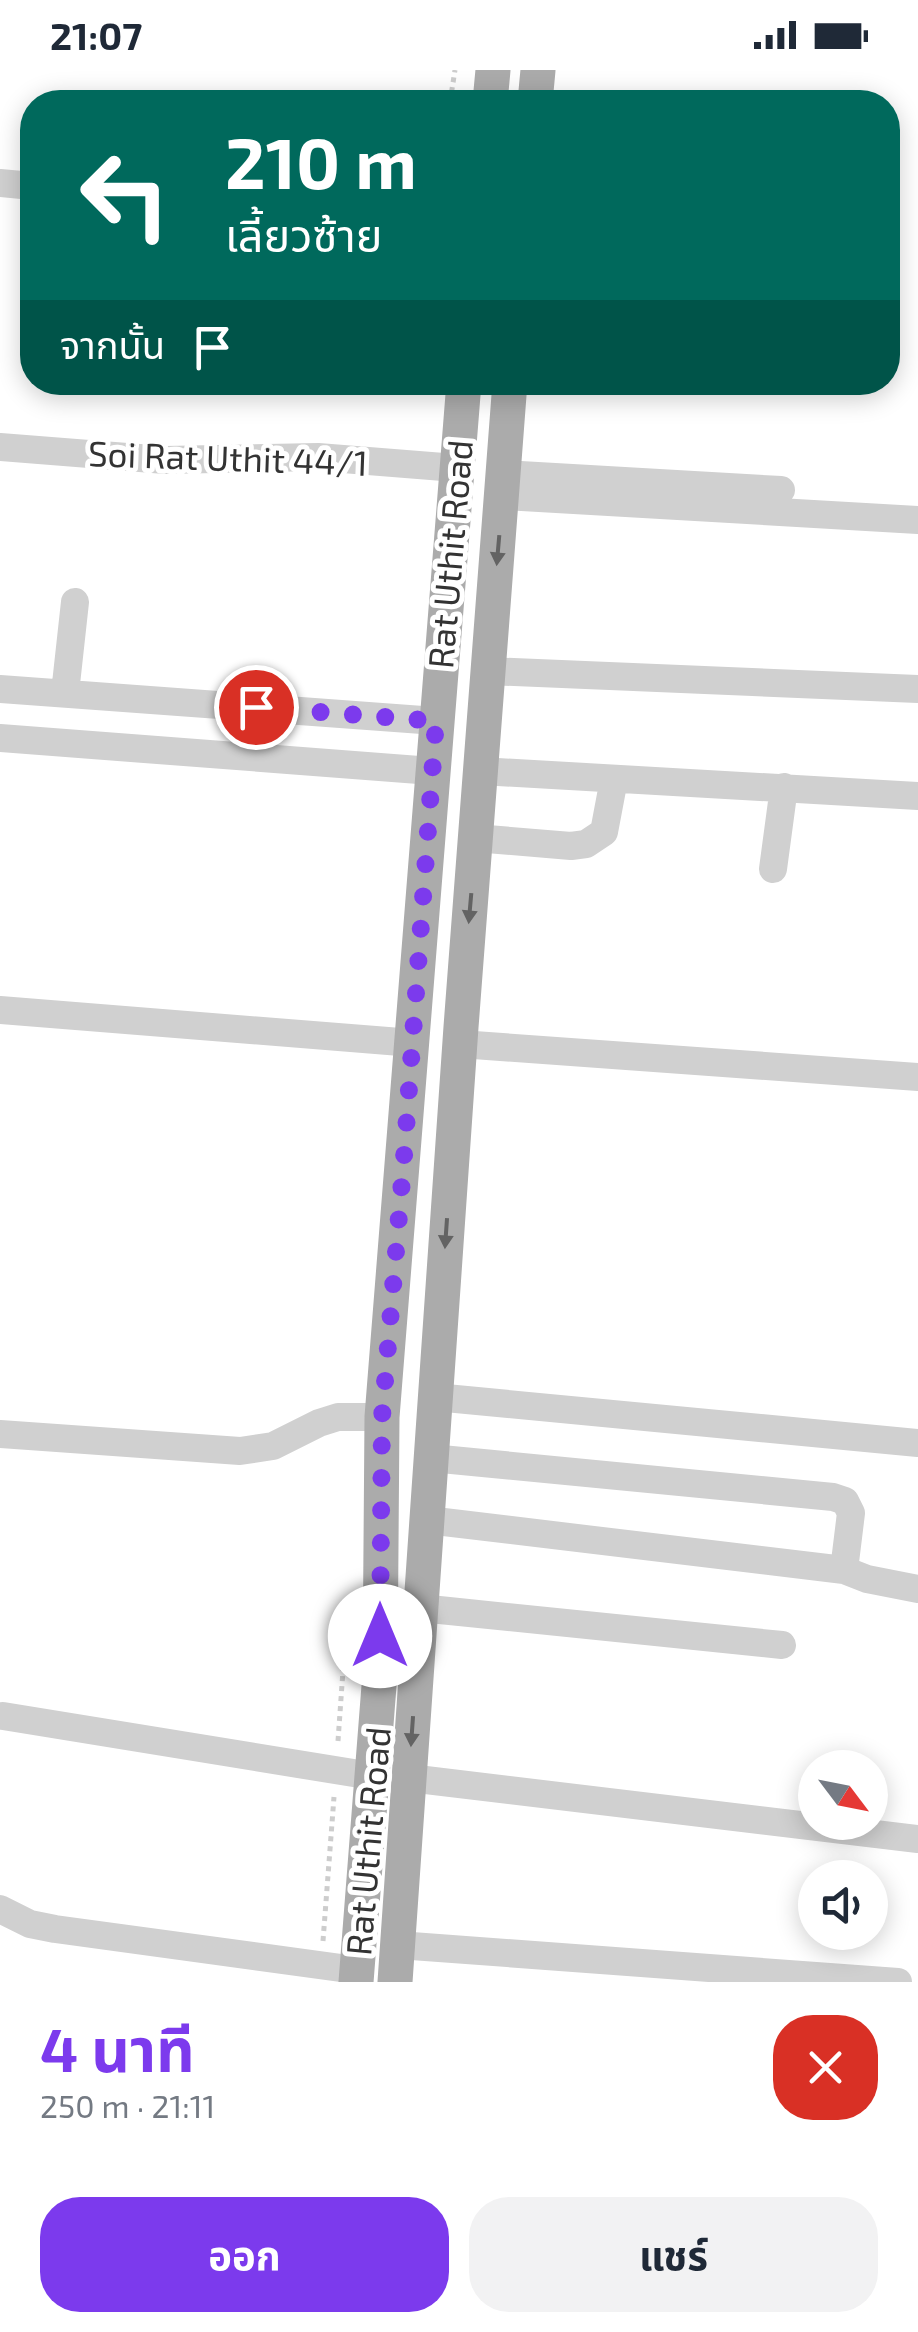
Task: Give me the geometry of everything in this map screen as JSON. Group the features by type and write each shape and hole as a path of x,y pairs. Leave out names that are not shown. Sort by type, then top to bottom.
{"main road":[{"name":"Rat Uthit Road","path":"356,1976 380,1673 382,1417 463,395"},
{"name":"Rat Uthit Road","path":"395,1982 509,395"},
{"path":"445,592 494,594"},
{"path":"438,681 487,677"}],"street":[{"name":"Soi Rat Uthit 44/1","path":"0,447 165,460 318,457 456,468"},
{"path":"503,485 781,490"},
{"path":"503,485 918,520"},
{"path":"65,693 75,602"},
{"path":"487,677 918,689"},
{"path":"0,689 436,721"},
{"path":"0,738 432,771"},
{"path":"481,771 918,796"},
{"path":"476,838 586,844 604,832 614,778"},
{"path":"773,869 784,788"},
{"path":"0,1010 413,1042"},
{"path":"460,1044 918,1077"},
{"path":"435,1397 918,1443"},
{"path":"0,1434 240,1451 273,1446 338,1417 382,1417"},
{"path":"430,1458 833,1497 845,1501 852,1513 844,1570"},
{"path":"426,1520 844,1570 918,1590"},
{"path":"420,1608 782,1645"},
{"path":"4,1716 372,1776"},
{"path":"409,1778 918,1839"},
{"path":"0,1908 30,1924 55,1929 356,1976"},
{"path":"398,1944 898,1982"}],"route":[{"path":"256,707 436,721 382,1417 380,1636"}]}
